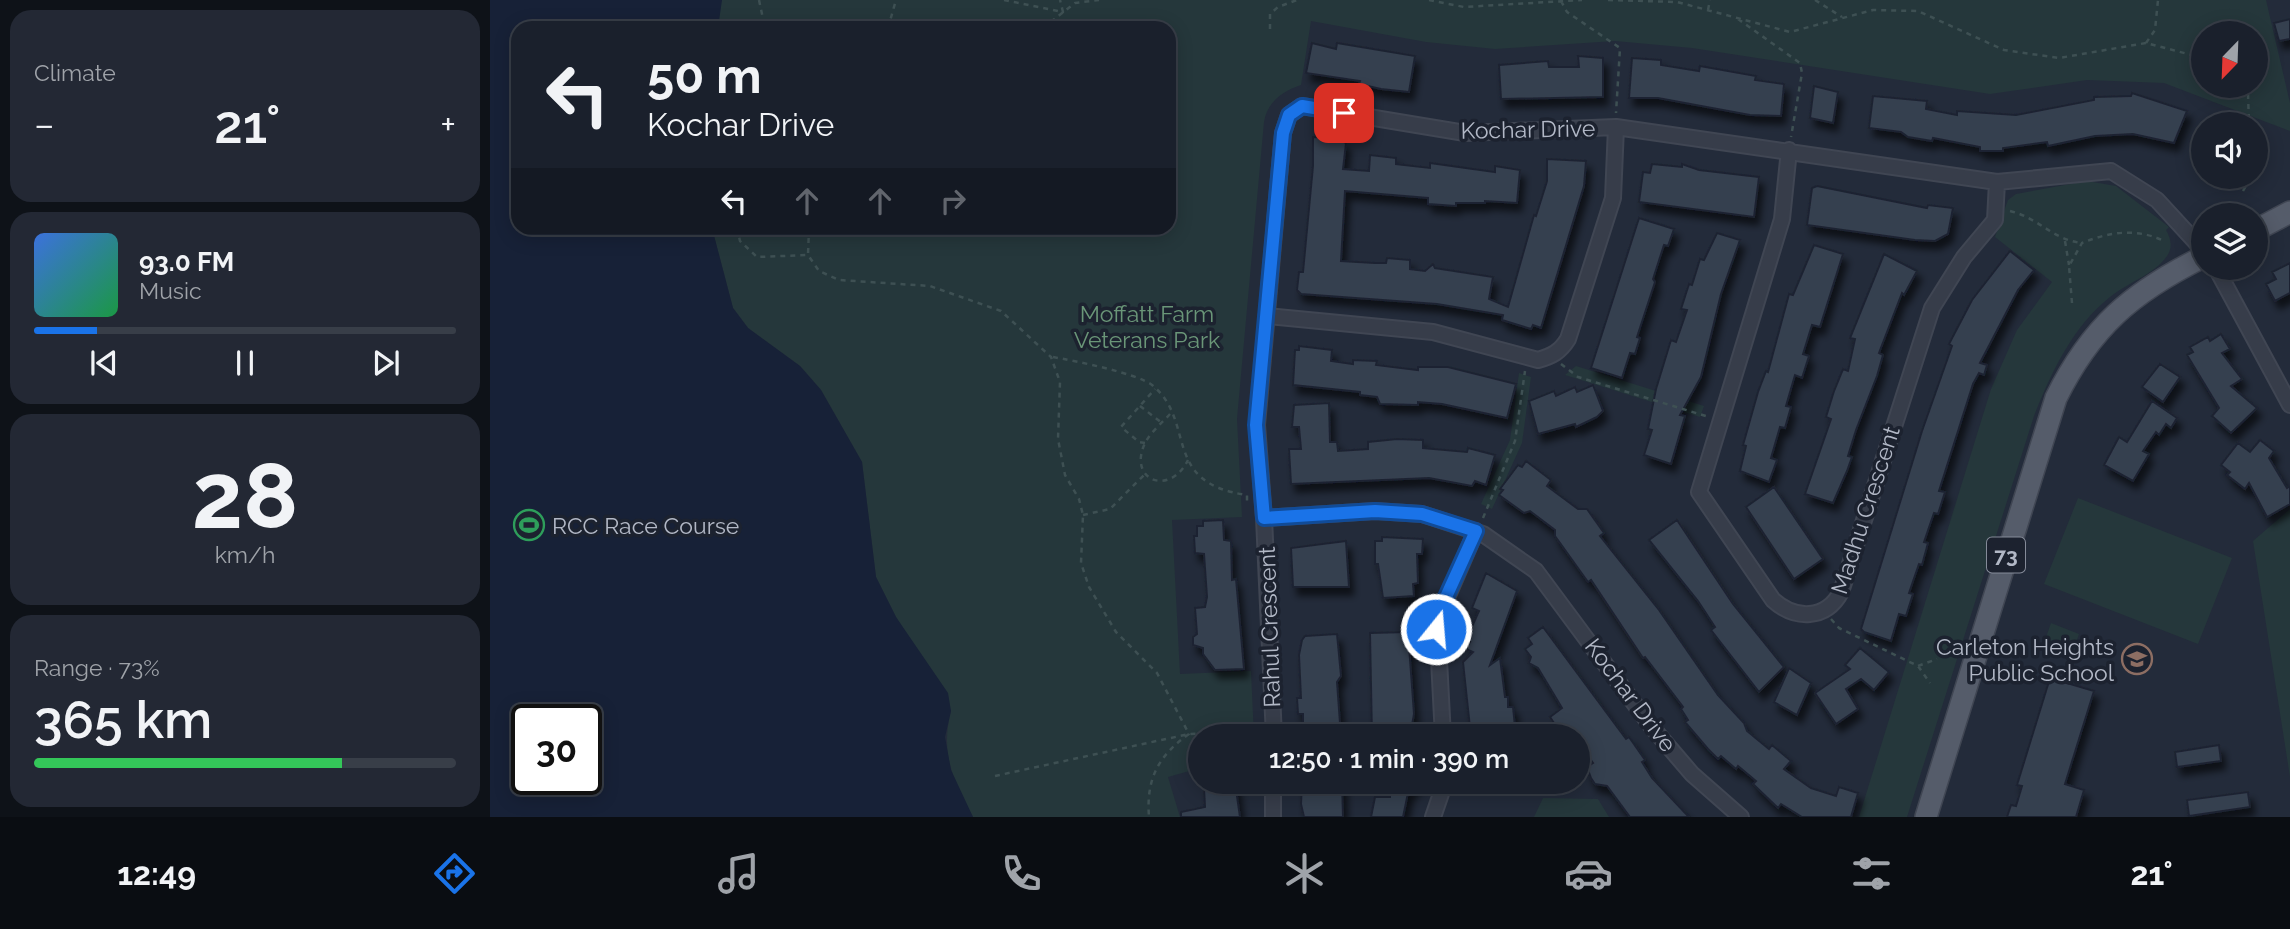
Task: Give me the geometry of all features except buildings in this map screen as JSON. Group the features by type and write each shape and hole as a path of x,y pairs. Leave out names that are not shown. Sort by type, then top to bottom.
{"main road":[{"path":"2268,224 2290,212"},
{"name":"73","path":"1926,817 2056,398 2073,364 2091,338 2114,314 2142,292 2191,264"}],"street":[{"name":"Kochar Drive","path":"1741,817 1692,774 1651,726 1536,571 1476,531 1422,514 1375,511 1264,518 1256,425 1283,133 1289,115 1302,106 1465,133 1616,127 1997,182 2111,171 2157,200 2191,237"},
{"path":"1267,316 1433,332 1538,360 1552,356 1561,350 1568,339 1613,198 1616,127"},
{"name":"Madhu Crescent","path":"1789,150 1782,219 1699,483 1702,499 1773,600 1782,608 1795,613 1808,615 1824,612 1835,603 1841,592 1932,308 1964,257 1995,220 1997,182"},
{"path":"2222,280 2290,405"},
{"name":"Rahul Crescent","path":"1264,518 1274,724"},
{"path":"1442,724 1437,621 1476,531"},
{"path":"1273,794 1273,817"},
{"path":"1433,817 1441,794"}],"path":[{"path":"759,0 764,21"},
{"path":"890,21 896,0"},
{"path":"1004,0 1063,12"},
{"path":"1060,0 1063,12"},
{"path":"1052,21 1075,3 1099,0"},
{"path":"1270,29 1270,14 1278,7 1297,0"},
{"path":"1429,0 1464,7 1582,0"},
{"path":"1608,0 1677,2 1790,32 1873,10 1918,11 2004,50 2059,58 2146,43 2191,55"},
{"path":"1708,10 1710,0"},
{"path":"1815,0 1843,18"},
{"path":"2146,43 2155,30 2158,0"},
{"path":"1561,1 1567,12 1620,48 1616,127"},
{"path":"1735,18 1800,63 1789,150"},
{"path":"1997,208 2028,215 2064,241 2082,243 2122,232 2145,232 2162,240"},
{"path":"739,235 740,241 757,257 808,255"},
{"path":"809,235 808,255 819,271 839,280 930,286 1001,311 1051,357 1060,382 1058,439 1065,475 1080,499 1083,515 1081,563 1089,587 1116,632 1157,673 1188,732"},
{"path":"2064,241 2072,303"},
{"path":"2069,266 2082,243"},
{"path":"1552,356 1578,377 1719,420"},
{"path":"1051,357 1132,377 1155,388 1165,398 1188,460 1206,483 1224,492 1247,495 1247,505"},
{"path":"1476,531 1515,441 1527,357"},
{"path":"1145,443 1139,442 1121,428 1155,388"},
{"path":"1140,406 1162,423"},
{"path":"1170,413 1145,443 1140,462 1145,474 1155,480 1170,481 1181,474 1188,460"},
{"path":"1083,515 1111,509 1145,474"},
{"path":"1824,612 1839,628 1918,666 1930,683"},
{"path":"1918,666 1937,659"},
{"path":"995,776 1188,734"},
{"path":"1149,817 1149,788 1153,772 1162,757 1188,735"}],"green space":[{"name":"Moffatt Farm Veterans Park","path":"722,0 2266,0 2290,103 2290,131 2268,123 2268,112 2240,112 2203,98 2268,98 2268,21 2191,21 2191,93 2164,83 2087,80 1990,94 1692,48 1615,41 1495,49 1426,42 1311,21 1301,85 1288,90 1272,103 1264,122 1237,419 1242,517 1172,520 1180,674 1251,671 1253,724 1188,724 1188,771 1168,777 1180,817 973,817 950,766 947,740 951,711 876,577 862,462 821,390 800,366 748,328 733,308 714,235 1176,235 1176,21 718,21 718,8"},
{"path":"2087,181 2116,186 2169,227 2166,230 2170,249 2155,268 2117,292 2097,309 2064,351 2034,416 1907,817 1859,817 1991,389 2017,330 2052,282 1995,237 2008,200 2016,194"},
{"path":"1576,366 1704,406 1700,417 1565,375"},
{"path":"1519,373 1531,377 1522,443 1492,509 1481,504 1510,440"},
{"path":"2078,498 2232,558 2198,644 2044,584"},
{"path":"2290,509 2290,777 2253,541"},
{"path":"2051,623 2079,634 2071,657 2043,646"},
{"path":"1543,798 1598,799 1609,817 1534,817"}],"water":[{"path":"490,0 722,0 719,21 511,21 511,235 714,235 733,308 748,328 800,366 821,390 862,462 876,577 896,617 948,693 951,711 945,737 951,770 973,817 490,817"}],"place":[{"name":"RCC Race Course","path":"529,525"},
{"name":"Carleton Heights Public School","path":"2137,659"}],"route":[{"path":"1344,113 1302,106 1289,115 1283,133 1256,425 1264,518 1375,511 1422,514 1476,531 1441,608 1436,629"}]}
